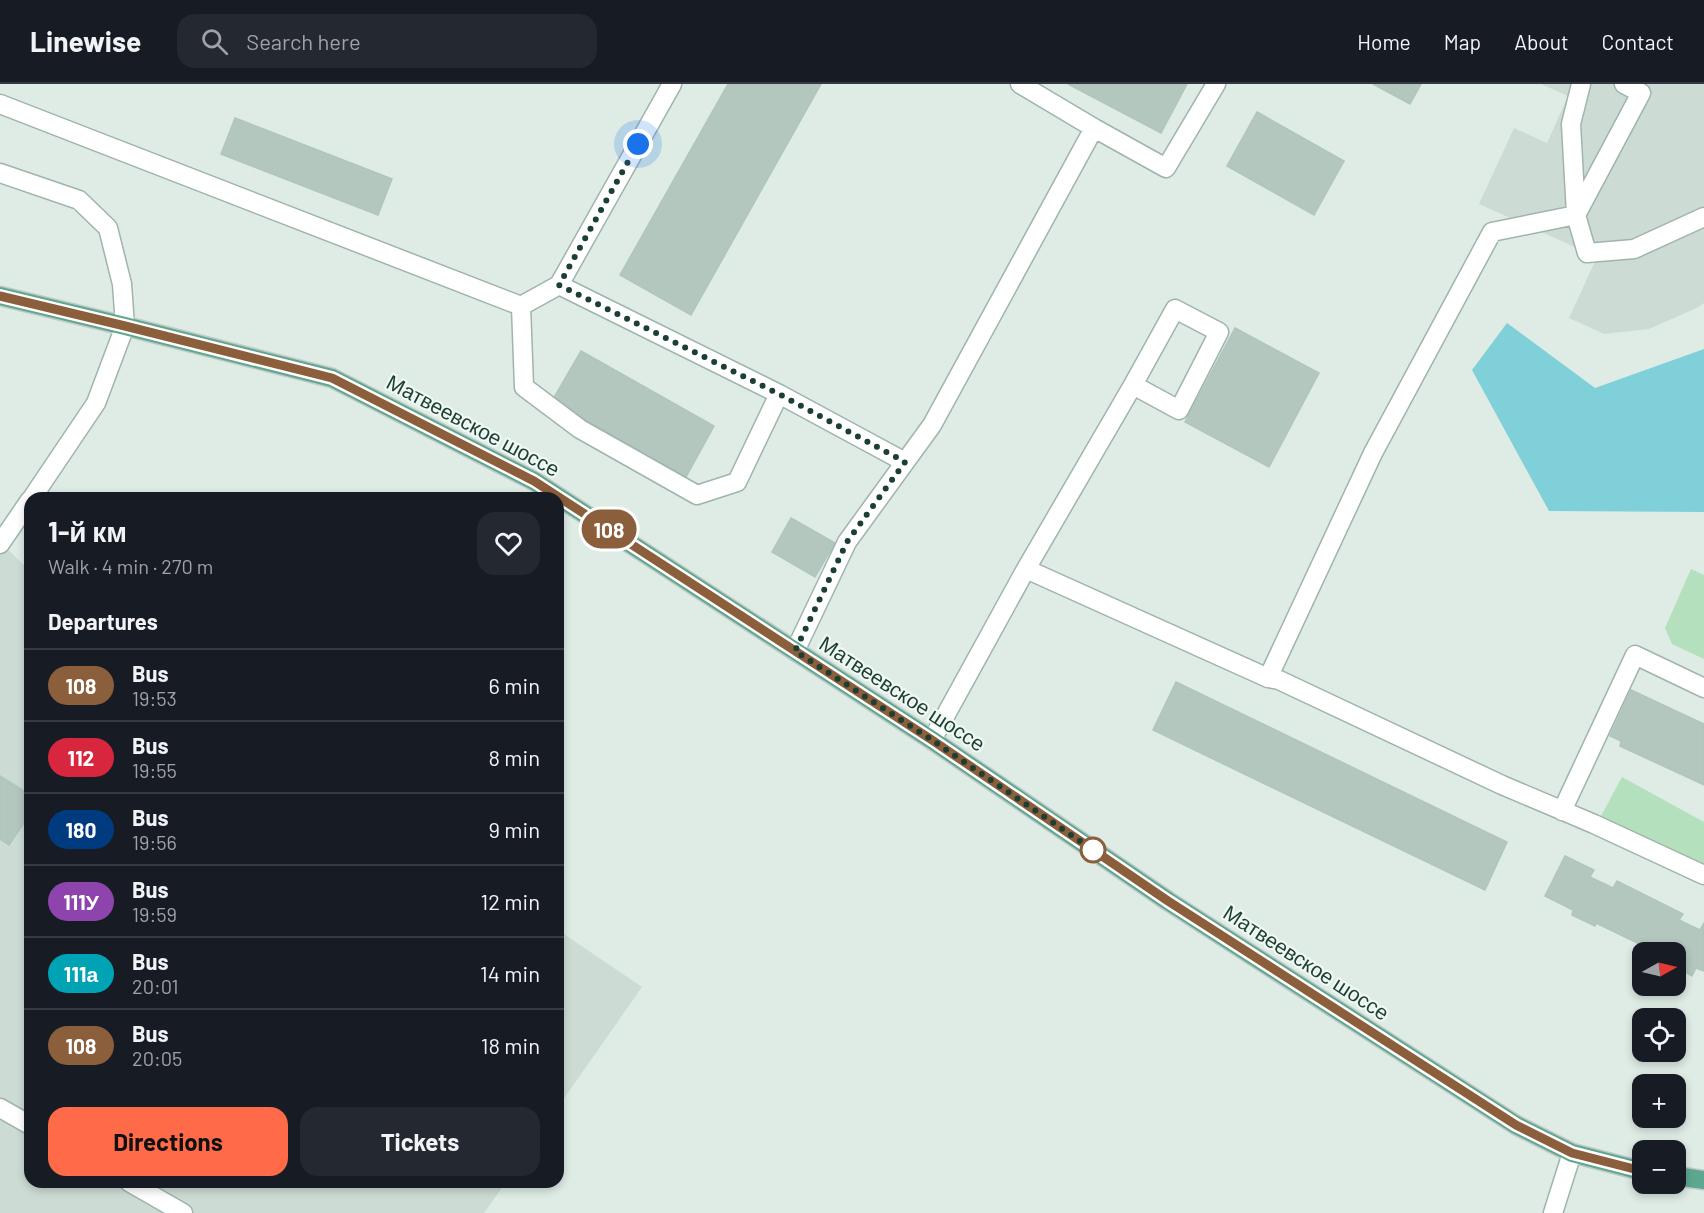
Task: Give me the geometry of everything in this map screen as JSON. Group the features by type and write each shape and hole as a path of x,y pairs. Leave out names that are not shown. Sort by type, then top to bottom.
{"main road":[{"name":"Матвеевское шоссе","path":"0,296 332,378 534,481 551,492"},
{"name":"Матвеевское шоссе","path":"564,501 932,740 1178,908 1516,1125 1572,1153 1632,1168"},
{"path":"1686,1177 1704,1180"}],"street":[{"path":"521,306 559,285 672,84"},
{"path":"1020,84 1166,168 1216,84"},
{"path":"1581,84 1571,124 1576,215 1587,253 1634,249 1704,217"},
{"path":"1576,215 1641,93 1624,84"},
{"path":"0,104 521,306"},
{"path":"795,651 847,542 932,425 1094,128"},
{"path":"0,173 79,200 108,228 122,285 125,326 96,404 36,492"},
{"path":"1268,678 1373,453 1492,232 1576,215"},
{"path":"559,285 779,394 905,462"},
{"path":"521,306 524,387 580,429 697,495 737,482 779,394"},
{"path":"932,740 1026,568 1175,309 1220,332 1179,410 1133,385"},
{"path":"0,544 24,509"},
{"path":"1026,568 1704,875"},
{"path":"1562,811 1635,655 1704,688"},
{"path":"0,1108 24,1122"},
{"path":"1553,1213 1572,1153"},
{"path":"139,1188 183,1213"}],"shaded area":[{"path":"1541,84 1704,84 1704,303 1699,307 1649,329 1604,334 1569,318 1597,257 1479,204 1514,128 1547,143 1568,96"},
{"path":"0,542 24,565 24,1188 502,1188 484,1213 0,1213"},
{"path":"564,934 642,987 564,1098"}],"green space":[{"path":"1691,569 1704,575 1704,659 1672,644 1665,628"},
{"path":"1622,777 1704,822 1704,873 1601,816"}],"water":[{"path":"1507,323 1595,388 1704,349 1704,512 1549,511 1472,370"}],"building":[{"path":"728,84 821,84 691,315 620,275"},
{"path":"1068,84 1187,84 1161,133"},
{"path":"1373,84 1421,84 1410,104"},
{"path":"1257,112 1344,161 1314,215 1227,166"},
{"path":"235,118 392,179 378,215 221,154"},
{"path":"1235,328 1319,373 1269,467 1185,422"},
{"path":"581,351 714,426 686,477 552,401"},
{"path":"791,518 835,543 815,577 772,552"},
{"path":"1176,682 1507,842 1485,890 1153,730"},
{"path":"1631,690 1704,724 1704,785 1620,746 1621,741 1610,736"},
{"path":"0,776 24,791 24,823 9,845 0,839"},
{"path":"1565,856 1594,870 1590,877 1613,888 1617,881 1683,914 1679,920 1700,930 1704,923 1704,971 1696,968 1692,976 1686,973 1686,942 1635,942 1596,923 1595,926 1572,915 1573,910 1545,896"}],"bus line":[{"name":"108","path":"0,296 332,378 534,481 551,492"},
{"name":"108","path":"564,501 932,740 1168,901 1516,1125 1572,1153 1632,1168"}],"route":[{"path":"638,144 559,285 779,394 905,462 847,542 795,651 932,740 1093,850"}]}
